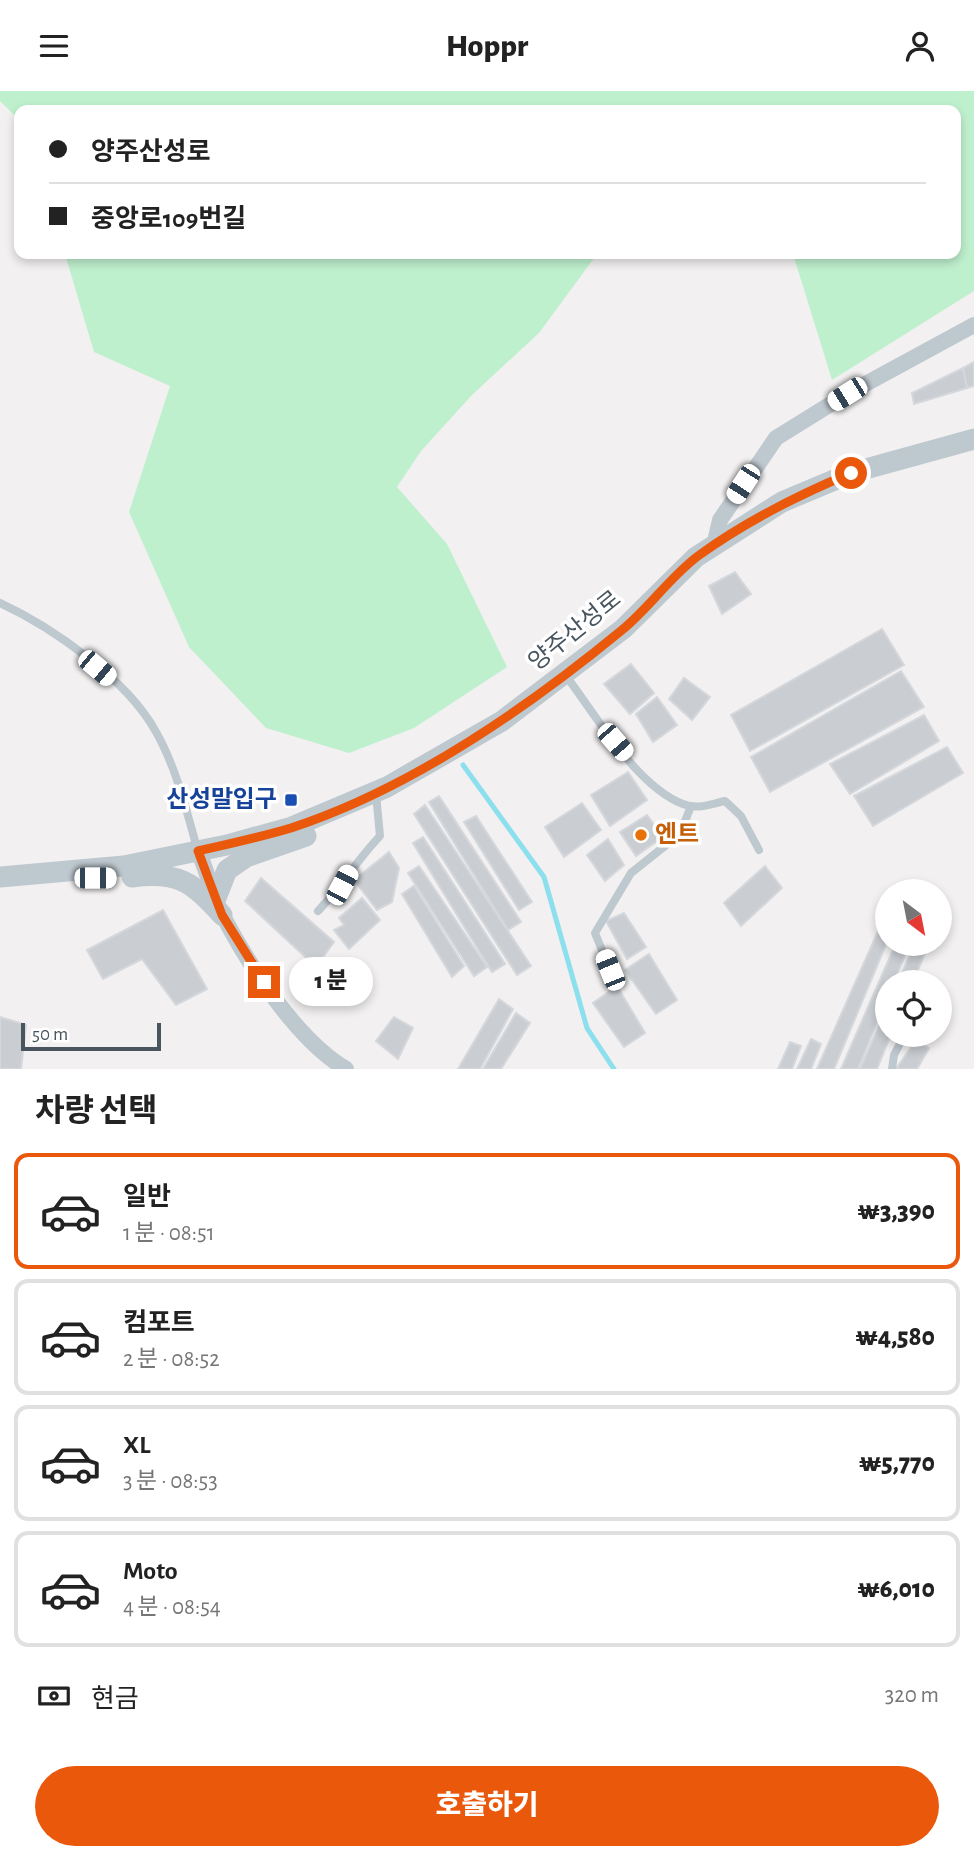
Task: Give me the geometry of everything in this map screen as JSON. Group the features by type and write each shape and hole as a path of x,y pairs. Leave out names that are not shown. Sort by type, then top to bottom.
{"street":[{"path":"714,546 720,520 776,439 847,394 974,325"},
{"name":"양주산성로","path":"0,877 124,866 198,851 292,827 376,792 502,721 623,629 696,557 782,502 827,483 974,439"},
{"path":"219,906 227,870 246,857 315,833 355,801"},
{"path":"198,851 219,906 272,995 338,1067"},
{"path":"58,872 69,878 108,878 158,873 197,887 219,906"}],"lane":[{"path":"0,603 55,635 113,681 141,710 156,732 178,782 198,851"},
{"path":"564,674 648,781 682,804 691,806 725,801 741,815 759,851"},
{"path":"318,911 342,885 354,864 380,836 376,792"},
{"path":"610,970 595,933 602,918 631,873 680,834 691,806"},
{"path":"892,1069 898,1047"}],"green space":[{"path":"0,91 974,91 974,291 832,380 795,259 961,259 961,105 14,105 14,115 0,101"},
{"path":"66,259 593,259 539,333 472,395 421,451 397,487 447,544 507,667 414,728 349,753 266,728 189,647 129,512 170,386 94,352"}],"building":[{"path":"974,362 974,386 967,388 963,368"},
{"path":"963,368 967,388 914,404 912,393"},
{"path":"735,572 751,594 722,614 709,586"},
{"path":"882,629 904,665 750,751 731,715"},
{"path":"631,664 654,693 630,714 604,684"},
{"path":"901,671 924,707 770,792 751,757"},
{"path":"684,678 710,697 692,720 669,699"},
{"path":"657,697 677,725 653,742 636,714"},
{"path":"924,715 939,741 850,794 830,764"},
{"path":"947,747 963,773 873,826 854,796"},
{"path":"628,772 647,800 610,826 591,795"},
{"path":"439,796 521,922 508,930 429,802"},
{"path":"582,803 601,830 564,857 545,827"},
{"path":"425,805 531,966 517,975 414,814"},
{"name":"엔트","path":"647,815 663,837 636,856 620,832"},
{"path":"476,816 532,902 519,910 464,822"},
{"path":"423,837 505,964 492,972 413,843"},
{"path":"608,839 624,865 605,881 587,855"},
{"path":"389,852 399,868 392,902 377,910 354,880"},
{"path":"419,866 487,967 474,976 408,873"},
{"path":"765,866 782,888 741,926 724,903"},
{"path":"261,878 334,942 316,967 245,901"},
{"path":"414,886 464,966 452,977 402,894"},
{"path":"362,898 380,920 349,949 334,930 344,925 339,918"},
{"path":"163,910 207,989 176,1005 142,959 103,979 87,950"},
{"path":"624,913 646,947 627,959 606,921"},
{"path":"875,938 875,956 881,956 834,1069 817,1069"},
{"path":"649,954 677,1000 656,1014 625,970"},
{"path":"890,956 905,956 899,970 884,970"},
{"path":"909,956 924,956 918,970 903,970"},
{"path":"617,986 645,1033 624,1047 593,1003"},
{"path":"875,991 875,1027 858,1069 841,1069"},
{"path":"499,999 513,1009 480,1069 458,1069"},
{"path":"516,1013 530,1023 501,1069 483,1069"},
{"path":"0,1017 26,1025 21,1069 0,1069"},
{"path":"394,1017 413,1028 398,1059 376,1041"},
{"path":"875,1035 875,1047 886,1047 877,1069 860,1069"},
{"path":"811,1039 821,1044 811,1069 797,1069"},
{"path":"790,1042 801,1046 792,1069 778,1069"},
{"path":"911,1047 929,1048 917,1069 896,1069"}],"waterway":[{"path":"463,765 544,877 587,1028 614,1069"}],"place":[{"name":"산성말입구","path":"291,800"},
{"name":"엔트","path":"641,835"}],"route":[{"path":"264,982 222,915 198,851 292,827 355,801 387,787 502,721 623,629 696,557 782,502 851,473"}]}
